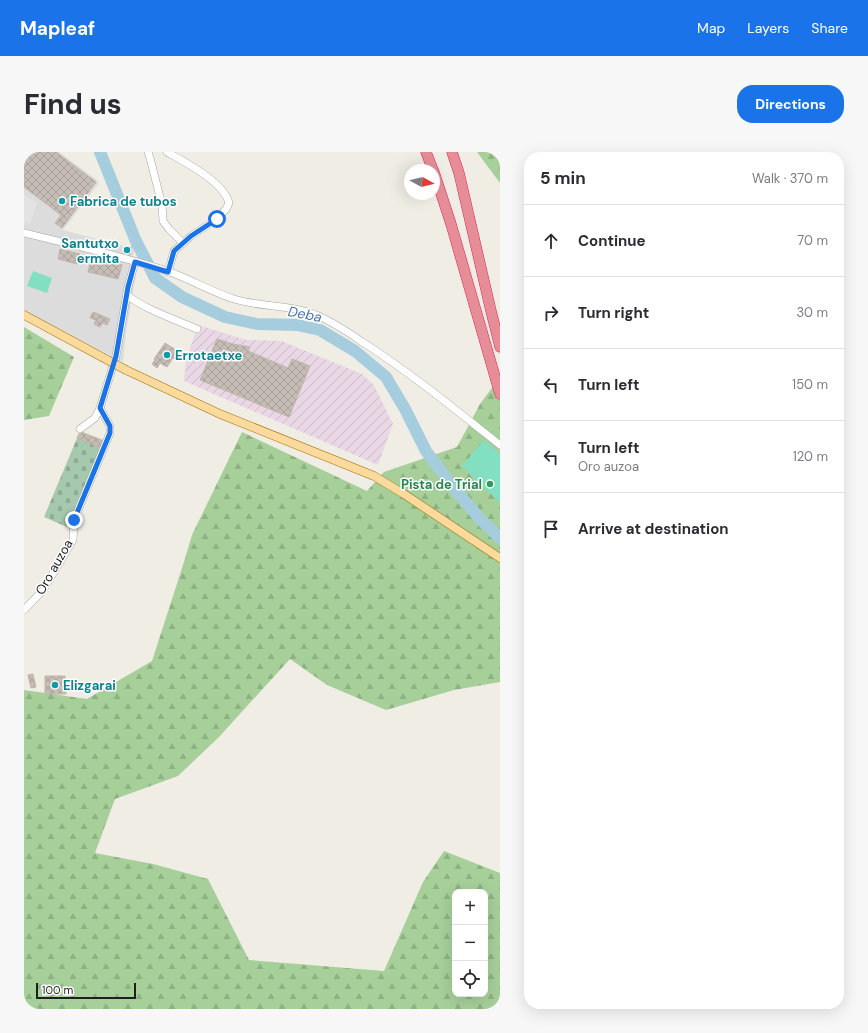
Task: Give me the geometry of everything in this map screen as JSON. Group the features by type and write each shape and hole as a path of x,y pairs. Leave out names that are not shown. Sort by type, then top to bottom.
{"highway":[{"path":"426,152 431,164"},
{"path":"452,152 500,347"},
{"path":"440,190 500,394"}],"main road":[{"path":"24,315 126,370 220,414 374,476 404,494 500,558"}],"street":[{"path":"148,152 162,205 163,221 183,243"},
{"path":"165,271 174,251 217,219 226,210 230,202 228,195 221,187 195,168 167,152"},
{"path":"24,232 138,262 186,278 235,299 292,309 322,317 407,372 500,445"},
{"path":"80,429 95,418 100,408 116,356 127,295 138,262"},
{"path":"127,295 140,304 197,329"},
{"name":"Oro auzoa","path":"24,610 42,590 73,539 74,520 110,433 110,426 100,408"}],"shaded area":[{"path":"24,152 59,152 99,183 63,230 135,249 133,256 139,258 126,332 123,362 24,310"},
{"path":"24,195 37,203 30,224 24,222"},
{"path":"198,325 246,340 281,341 362,374 374,385 393,424 378,465 184,381 186,360"}],"green space":[{"path":"477,152 500,152 500,183"},
{"path":"33,271 52,278 47,293 27,286"},
{"path":"24,327 74,357 49,416 24,420"},
{"path":"500,377 500,682 454,690 386,710 327,685 290,659 219,737 178,776 115,799 95,853 153,864 208,879 249,960 384,971 423,882 444,851 500,873 500,1009 24,1009 24,690 87,699 152,661 192,535 242,432 367,491 384,472 457,447 480,404"},
{"path":"80,431 104,441 67,527 44,517"},
{"name":"Pista de Trial","path":"484,440 500,454 500,503 462,466"}],"building":[{"name":"Fabrica de tubos","path":"28,152 56,152 96,182 62,228 55,223 61,215 24,187 24,157"},
{"name":"Santutxo ermita","path":"125,246 132,247 130,255 123,253"},
{"path":"60,249 80,254 77,264 58,259"},
{"path":"91,258 122,265 118,279 88,272"},
{"path":"93,312 110,319 107,325 102,323 100,327 94,324 96,320 90,318"},
{"path":"217,339 250,347 248,351 288,368 292,359 310,366 289,417 200,380"},
{"name":"Errotaetxe","path":"165,343 179,352 175,359 173,358 167,367 160,363 157,368 152,364"},
{"path":"83,433 102,440 99,447 77,438 79,434"},
{"path":"33,674 36,687 31,688 28,675"},
{"name":"Elizgarai","path":"45,676 65,676 66,694 45,694"}],"waterway":[{"name":"Deba","path":"100,152 135,239 155,278 182,297 225,317 257,324 297,325 320,330 355,351 386,377 405,409 426,451 480,519 500,538"}],"place":[{"name":"Fabrica de tubos","path":"62,201"},
{"name":"Santutxo ermita","path":"127,250"},
{"name":"Errotaetxe","path":"167,355"},
{"name":"Pista de Trial","path":"490,484"},
{"name":"Elizgarai","path":"55,685"}],"route":[{"path":"74,520 110,433 110,426 103,416 100,408 116,356 128,287 135,262 168,272 174,251 191,236 217,219"}]}
